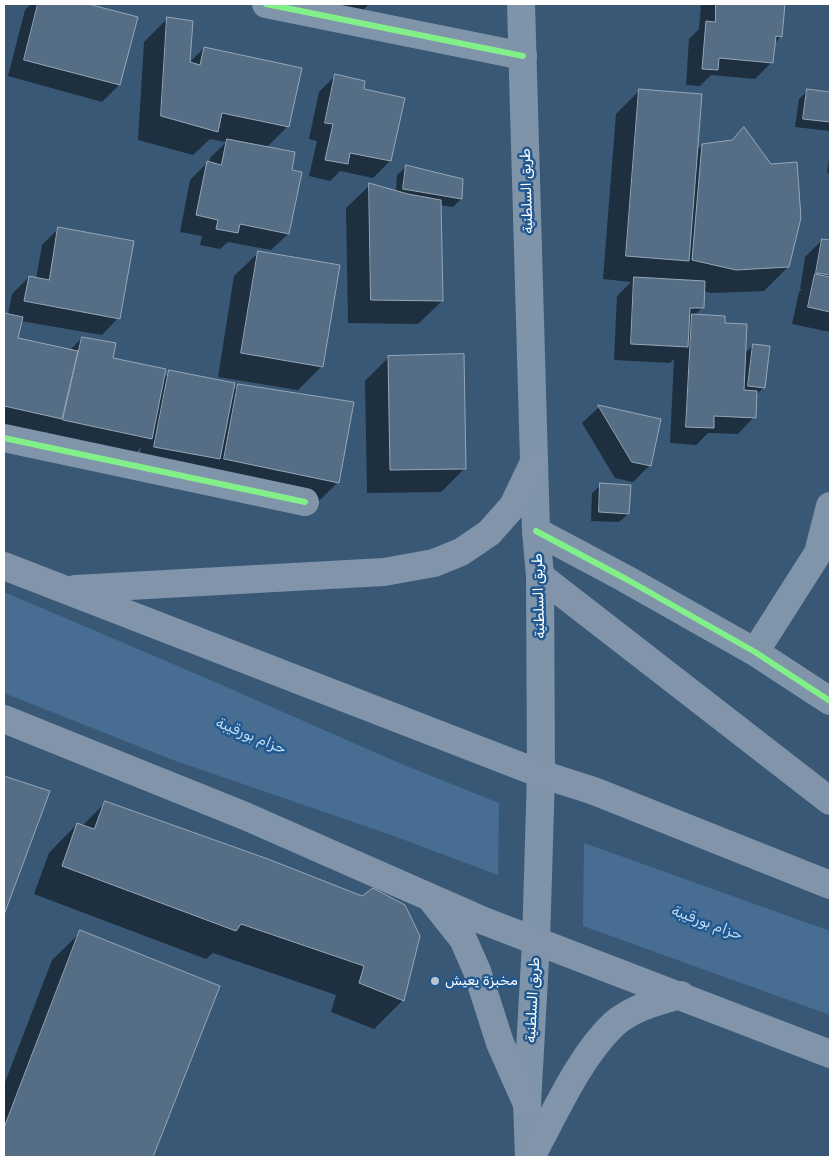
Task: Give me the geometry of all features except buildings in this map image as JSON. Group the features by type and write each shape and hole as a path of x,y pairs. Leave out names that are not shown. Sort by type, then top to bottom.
{"highway":[{"path":"65,590 384,572 434,563 461,552 490,533 514,506 534,462"},
{"path":"4,566 541,774 594,791 830,884"},
{"path":"540,576 830,801"},
{"path":"4,720 245,816 536,942 681,995 830,1054"},
{"path":"429,896 463,940 477,971 500,1042 528,1104"},
{"path":"530,1157 578,1072 596,1045 615,1023 649,1004 681,995"}],"main road":[{"name":"طريق السلطنية","path":"521,4 536,531 540,576 541,774 536,942 528,1104 530,1157"}],"street":[{"path":"266,4 523,56"},
{"path":"4,438 306,502"},
{"path":"755,652 818,553 830,506"},
{"path":"536,531 626,579 755,652 830,701"}],"water":[{"name":"حزام بورقيبة","path":"4,592 399,763 499,803 498,875 394,836 173,760 4,693"},
{"name":"حزام بورقيبة","path":"584,843 830,931 830,1015 583,926"}],"cycle path":[{"path":"266,4 523,56"},
{"path":"4,438 305,502"},
{"path":"536,531 626,579 755,652 830,701"}],"place":[{"name":"مخبزة يعيش","path":"435,981"}]}
